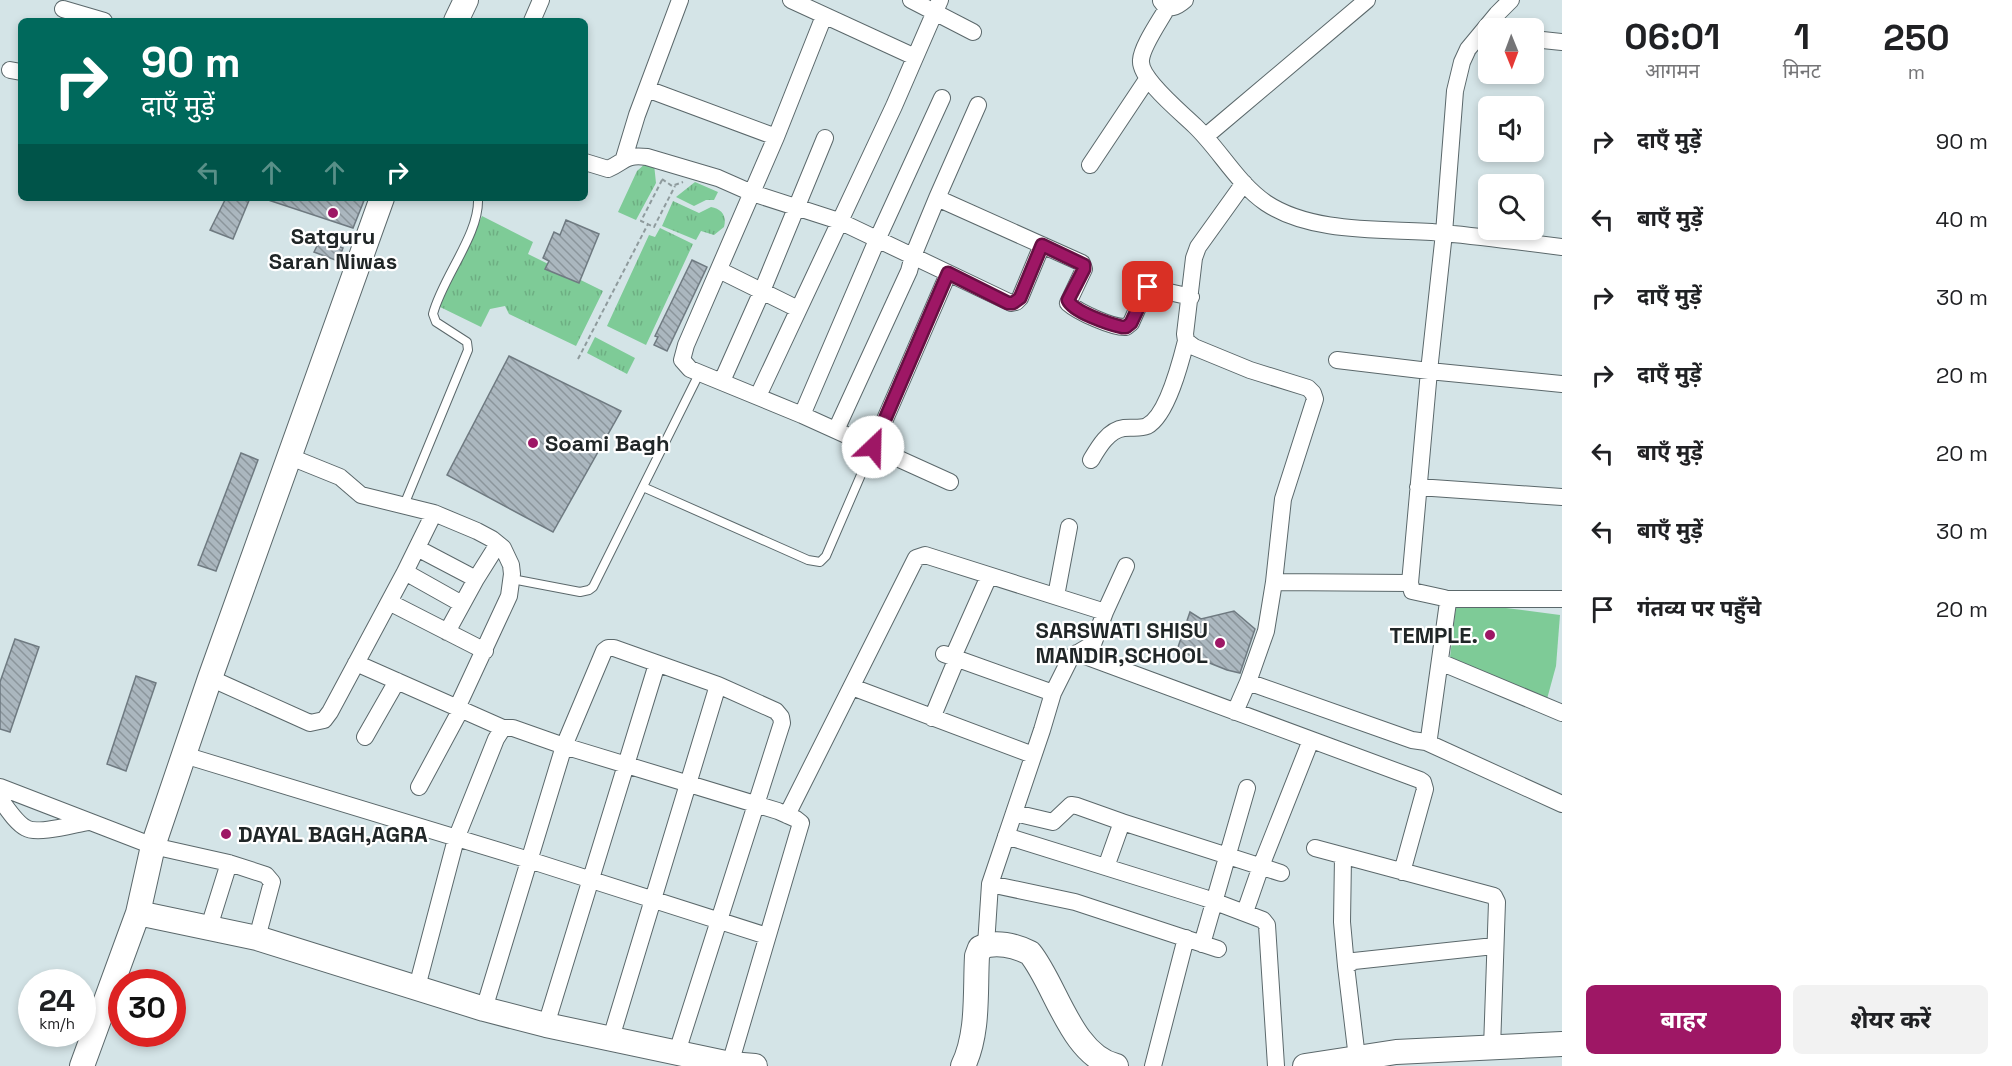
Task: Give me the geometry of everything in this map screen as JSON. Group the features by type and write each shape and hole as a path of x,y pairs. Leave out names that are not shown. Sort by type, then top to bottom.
{"street":[{"path":"457,18 466,0"},
{"path":"533,18 541,0"},
{"path":"624,158 637,115 680,0"},
{"path":"791,0 811,4 824,16 915,57"},
{"path":"911,0 938,6 973,32"},
{"path":"1185,0 1174,8 1164,4 1141,59 1142,67 1148,78 1206,136 1244,183 1266,203 1302,221 1325,225 1444,233 1562,247"},
{"path":"1206,136 1367,0"},
{"path":"1497,18 1511,0"},
{"path":"758,396 894,106 938,6"},
{"path":"63,9 94,18"},
{"path":"824,16 776,137 683,355 684,363 690,369 802,415 950,482"},
{"path":"1478,40 1468,50 1462,63 1455,91 1444,233 1410,583 1412,591 1447,599 1562,599"},
{"path":"1544,40 1562,42"},
{"path":"1090,165 1148,78"},
{"path":"647,89 776,137"},
{"path":"802,415 877,240 942,98"},
{"path":"836,430 909,271 937,198 978,105"},
{"path":"722,381 825,138"},
{"path":"588,163 608,169 624,158 646,157 718,178 752,193 839,221 1008,303 1013,303 1020,298 1042,245"},
{"path":"1091,460 1114,431 1144,427 1152,422 1171,392 1186,341 1185,334 1197,247 1244,183"},
{"path":"937,198 1084,265 1068,300 1070,304 1119,327 1126,327 1131,323 1147,287 1191,297"},
{"path":"81,1066 138,913 153,846 210,678 381,201"},
{"path":"719,270 798,309"},
{"path":"873,447 948,273"},
{"path":"1186,341 1194,347 1250,370 1308,388 1314,396 1314,407 1283,499 1266,631 1235,712"},
{"path":"1337,360 1562,384"},
{"path":"288,456 337,475 361,495 434,513 477,531 498,544 511,565 512,579 509,596 459,709 419,787"},
{"path":"1418,487 1562,497"},
{"path":"210,678 310,723 324,720 405,572 434,513"},
{"path":"1056,596 1069,527"},
{"path":"447,632 498,544"},
{"path":"417,548 476,579"},
{"path":"787,815 916,558 925,555 1105,612"},
{"path":"986,945 990,884 1053,693 1067,663 1077,653 1093,644 1126,566"},
{"path":"405,572 462,604"},
{"path":"932,718 951,656 989,576"},
{"path":"1274,582 1410,583"},
{"path":"1425,742 1431,732 1447,599"},
{"path":"389,602 485,651"},
{"path":"484,1009 564,746 606,648 614,648 718,686 776,711 782,723 677,1052"},
{"path":"1077,653 1423,782 1425,789 1402,872"},
{"path":"951,656 1053,693"},
{"path":"1440,662 1562,713"},
{"path":"356,663 503,728 513,728 800,820 801,826 730,1064"},
{"path":"546,1024 657,664"},
{"path":"365,737 397,681"},
{"path":"1248,682 1412,740 1425,742 1562,804"},
{"path":"611,1038 718,686"},
{"path":"852,687 1033,755"},
{"path":"417,987 456,839 496,739 503,728"},
{"path":"1245,912 1311,740"},
{"path":"184,755 529,860 767,936"},
{"path":"0,787 153,846 229,863 271,878 272,882 257,938"},
{"path":"1153,1066 1202,944 1247,789"},
{"path":"0,799 28,830 89,822"},
{"path":"1015,813 1053,822 1068,807 1074,805 1226,857 1281,873"},
{"path":"1106,867 1122,822"},
{"path":"1006,836 1259,917 1266,925 1276,1066"},
{"path":"1315,848 1494,896 1497,902 1492,1047"},
{"path":"1343,857 1342,922 1357,1058"},
{"path":"209,927 229,863"},
{"path":"990,884 1075,902 1202,944"},
{"path":"138,913 257,938 484,1009 730,1064 755,1066"},
{"path":"963,1066 970,1053 973,1039 977,956 981,948 986,945 1003,945 1030,953 1084,1044 1098,1058 1116,1066"},
{"path":"1346,966 1354,961 1494,946"},
{"path":"1320,1065 1396,1052 1435,1058 1492,1047 1562,1044"}],"lane":[{"path":"405,505 468,350 466,342 436,322 433,314 476,217 478,201"},
{"path":"512,579 580,591 590,590 601,573 700,372"},
{"path":"643,487 808,560 820,562 826,556 873,447"}],"path":[{"path":"662,180 641,221 654,227 675,186"},
{"path":"578,359 648,224"}],"green space":[{"path":"647,162 654,164 656,183 636,220 618,212 637,171"},
{"path":"695,182 718,192 714,200 706,200 694,206 676,197"},
{"path":"673,201 699,213 711,207 718,209 724,216 724,227 714,235 701,231 696,240 662,226"},
{"path":"482,216 533,242 528,254 603,291 576,346 509,314 505,306 490,309 481,327 438,306"},
{"path":"660,228 693,244 646,345 607,326 649,235 655,237"},
{"path":"595,337 635,358 627,374 587,353"},
{"path":"1456,606 1506,608 1560,615 1556,666 1547,699 1450,657"}],"building":[{"name":"Satguru Saran Niwas","path":"224,201 249,201 233,239 210,230"},
{"name":"Satguru Saran Niwas","path":"271,201 364,201 353,228"},
{"path":"566,220 599,234 579,283 545,269 549,261 543,258 554,232 560,235"},
{"path":"320,240 343,248 338,261 314,252"},
{"path":"692,260 707,267 667,351 654,345 658,337 655,336"},
{"name":"Soami Bagh","path":"509,356 621,411 553,532 447,475"},
{"path":"241,453 258,460 216,571 198,565"},
{"name":"SARSWATI SHISU MANDIR,SCHOOL","path":"1234,611 1255,629 1240,673 1177,650 1190,612 1201,619"},
{"path":"15,639 39,647 10,732 0,729 0,682"},
{"path":"136,676 156,683 126,771 107,764"}],"place":[{"name":"Satguru Saran Niwas","path":"333,213"},
{"name":"Soami Bagh","path":"533,443"},
{"name":"TEMPLE.","path":"1490,635"},
{"name":"SARSWATI SHISU MANDIR,SCHOOL","path":"1220,643"},
{"name":"DAYAL BAGH,AGRA","path":"226,834"}],"route":[{"path":"873,447 948,273 1008,303 1013,303 1020,298 1042,245 1082,262 1084,265 1068,303 1119,327 1126,327 1131,323 1148,287"}]}
